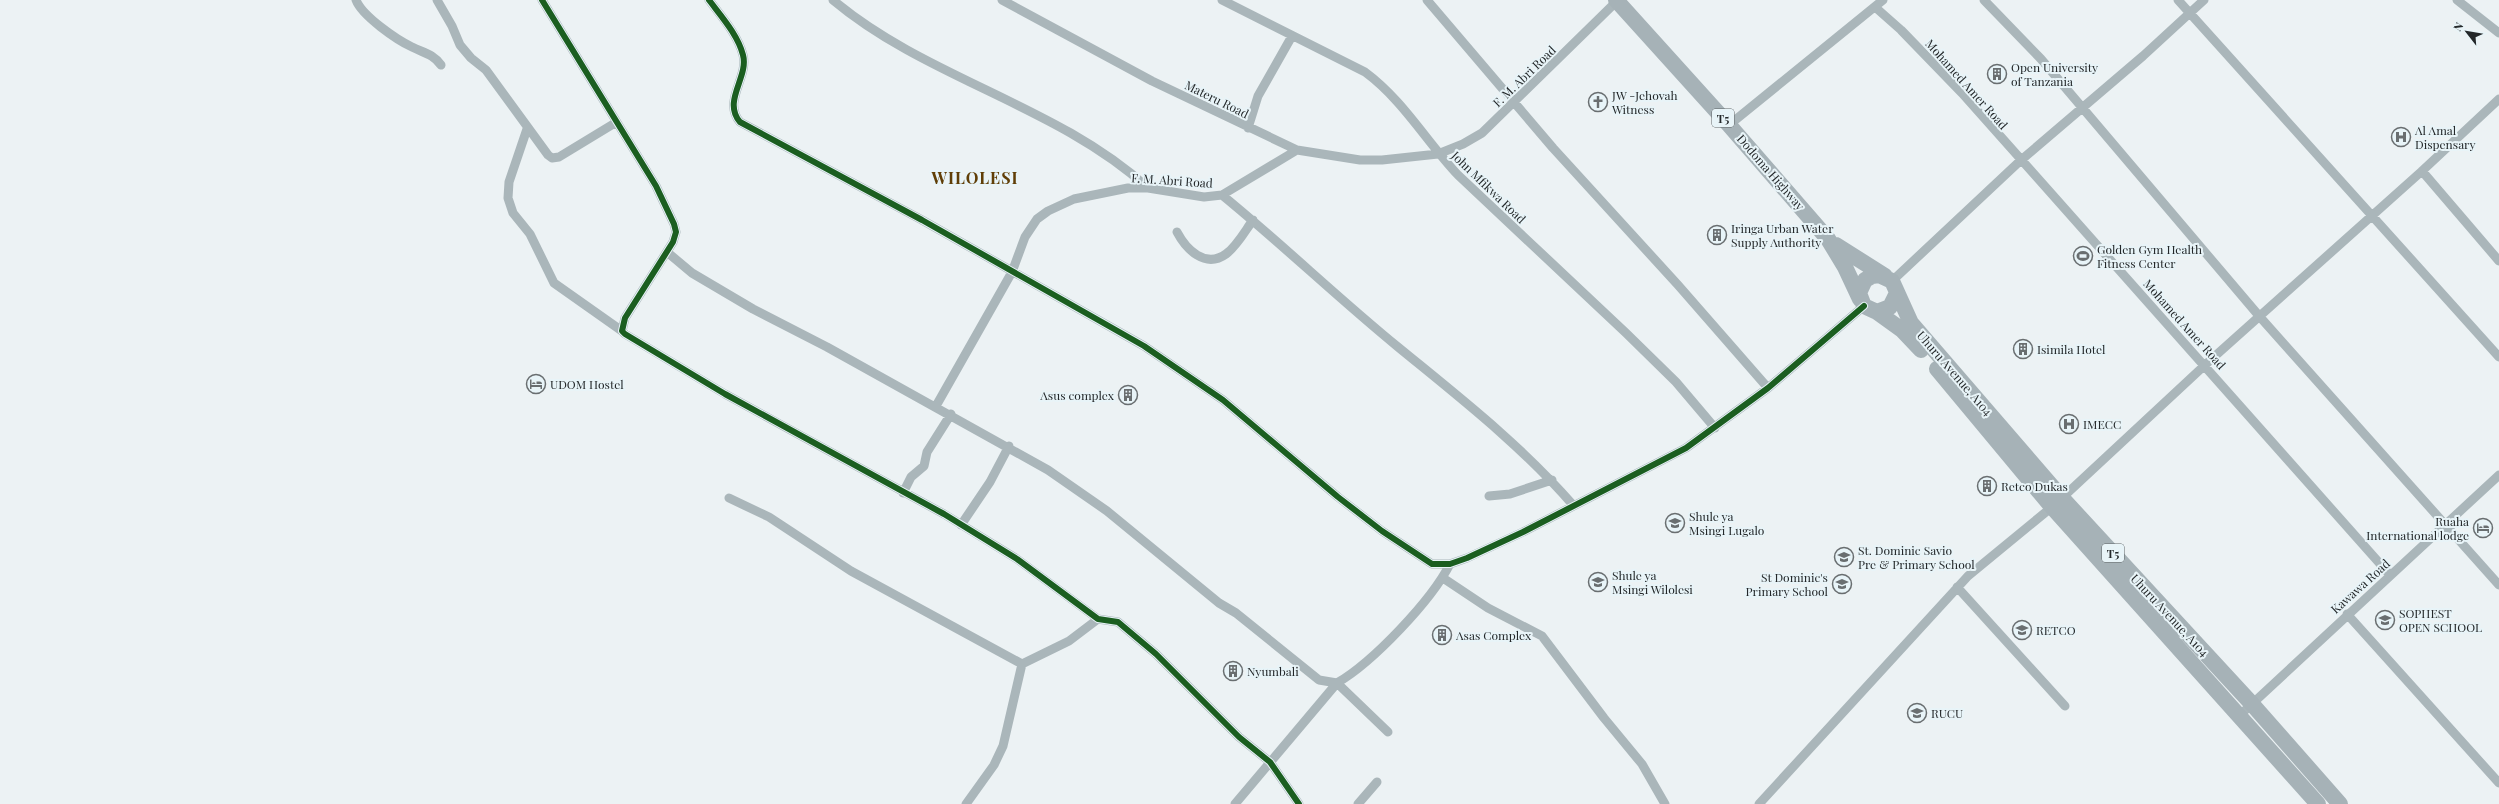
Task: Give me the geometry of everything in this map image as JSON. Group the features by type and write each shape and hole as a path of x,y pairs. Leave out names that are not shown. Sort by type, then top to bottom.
{"highway":[{"name":"Dodoma Highway","path":"1616,1 1729,125 1828,239"},
{"name":"T5","path":"1828,239 1891,284"},
{"name":"T5","path":"1828,239 1867,306"},
{"path":"1879,275 1891,284 1890,307 1867,306 1859,292 1865,280 1879,275"},
{"name":"Uhuru Avenue, A104","path":"1891,284 1912,323 2057,502 2252,704 2340,804"},
{"name":"Uhuru Avenue, A104","path":"1867,306 1889,319 1912,339 2057,502 2239,716 2318,804"}],"street":[{"path":"356,0 366,16 408,45 432,55 441,65"},
{"path":"437,0 452,26 460,45 471,58 486,70 527,129 552,158 558,157 615,123"},
{"path":"542,0 615,123 656,186 674,224 676,232 667,252 626,318 622,330"},
{"path":"709,0 732,32 743,55 743,67 733,108 734,116 740,122 922,220 1144,346 1211,392 1338,497 1423,561 1432,564 1450,564 1522,532 1686,448 1768,388 1867,306"},
{"path":"833,0 851,16 898,45 1079,138 1131,173 1148,188"},
{"name":"Materu Road","path":"1002,0 1152,81 1297,150 1360,160 1382,160 1438,154"},
{"name":"John Mfikwa Road","path":"1222,0 1365,72 1386,87 1438,154 1487,204 1626,333 1676,382 1715,428"},
{"path":"1427,0 1552,148 1678,285 1768,388"},
{"path":"1729,125 1883,0"},
{"path":"1984,0 2041,59 2260,316 2499,585"},
{"path":"2178,0 2499,357"},
{"path":"1891,284 2020,161 2143,56 2189,12 2204,0"},
{"path":"2457,0 2499,33"},
{"name":"F. M. Abri Road","path":"1438,154 1463,144 1482,133 1616,1"},
{"name":"Mohamed Amer Road","path":"1875,7 1901,30 1962,93 2020,161 2205,365 2390,575"},
{"path":"1248,128 1258,96 1292,36"},
{"path":"1759,804 1957,587 2009,541 2057,502 2205,365 2422,171 2499,99"},
{"path":"527,129 509,182 508,198 513,213 530,234 554,283 622,330 725,394 961,525 1041,575 1098,619 1113,620 1127,628 1223,722 1270,762 1299,804"},
{"name":"F. M. Abri Road","path":"936,406 1012,272 1025,238 1037,219 1048,211 1069,200 1105,191 1148,188 1204,196 1222,194 1297,150"},
{"path":"2422,171 2499,261"},
{"path":"1222,194 1398,347 1453,390 1552,480 1573,505"},
{"path":"1177,232 1190,251 1200,257 1217,258 1231,248 1253,220"},
{"path":"667,252 692,272 752,309 951,414 1009,446 1048,470 1107,510 1219,603 1236,613 1319,680 1337,683 1388,732"},
{"path":"903,493 911,477 924,466 927,452 951,414"},
{"path":"961,525 990,482 1009,446"},
{"name":"Kawawa Road","path":"2239,716 2347,614 2499,475"},
{"path":"1489,496 1510,494 1552,480"},
{"path":"729,498 769,517 851,571 1022,664"},
{"path":"1235,804 1337,683 1354,673 1375,654 1443,578 1450,564"},
{"path":"1443,578 1488,608 1542,636 1604,718 1635,754 1665,804"},
{"path":"1957,587 2065,706"},
{"path":"2347,614 2499,783"},
{"path":"1022,664 1069,641 1098,619"},
{"path":"966,804 994,765 1003,746 1022,664"},
{"path":"1358,804 1377,782"}],"cycle path":[{"path":"542,0 656,186 674,224 676,232 673,242 625,318 622,331 725,394 944,514 1017,559 1098,619 1118,622 1156,654 1239,737 1270,762 1299,804"},
{"path":"709,0 733,33 743,55 743,72 735,97 734,106 735,114 740,122 922,220 1144,346 1223,400 1338,497 1382,531 1432,564 1450,564 1467,558 1523,532 1686,448 1768,388 1864,306"}],"place":[{"name":"Open University of Tanzania","path":"1997,74"},
{"name":"JW -Jehovah Witness","path":"1598,102"},
{"name":"Al Amal Dispensary","path":"2401,137"},
{"name":"Iringa Urban Water Supply Authority","path":"1717,235"},
{"name":"Golden Gym Health Fitness Center","path":"2083,256"},
{"name":"Isimila Hotel","path":"2023,349"},
{"name":"UDOM Hostel","path":"536,384"},
{"name":"Asus complex","path":"1128,395"},
{"name":"IMECC","path":"2069,424"},
{"name":"Retco Dukas","path":"1987,486"},
{"name":"Shule ya Msingi Lugalo","path":"1675,523"},
{"name":"Ruaha International lodge","path":"2483,528"},
{"name":"St. Dominic Savio Pre & Primary School","path":"1844,557"},
{"name":"Shule ya Msingi Wilolesi","path":"1598,582"},
{"name":"St Dominic's Primary School","path":"1842,584"},
{"name":"SOPHEST OPEN SCHOOL","path":"2385,620"},
{"name":"RETCO","path":"2022,630"},
{"name":"Asas Complex","path":"1442,635"},
{"name":"Nyumbali","path":"1233,671"},
{"name":"RUCU","path":"1917,713"}],"district":[{"name":"WILOLESI","path":"975,177"}]}
